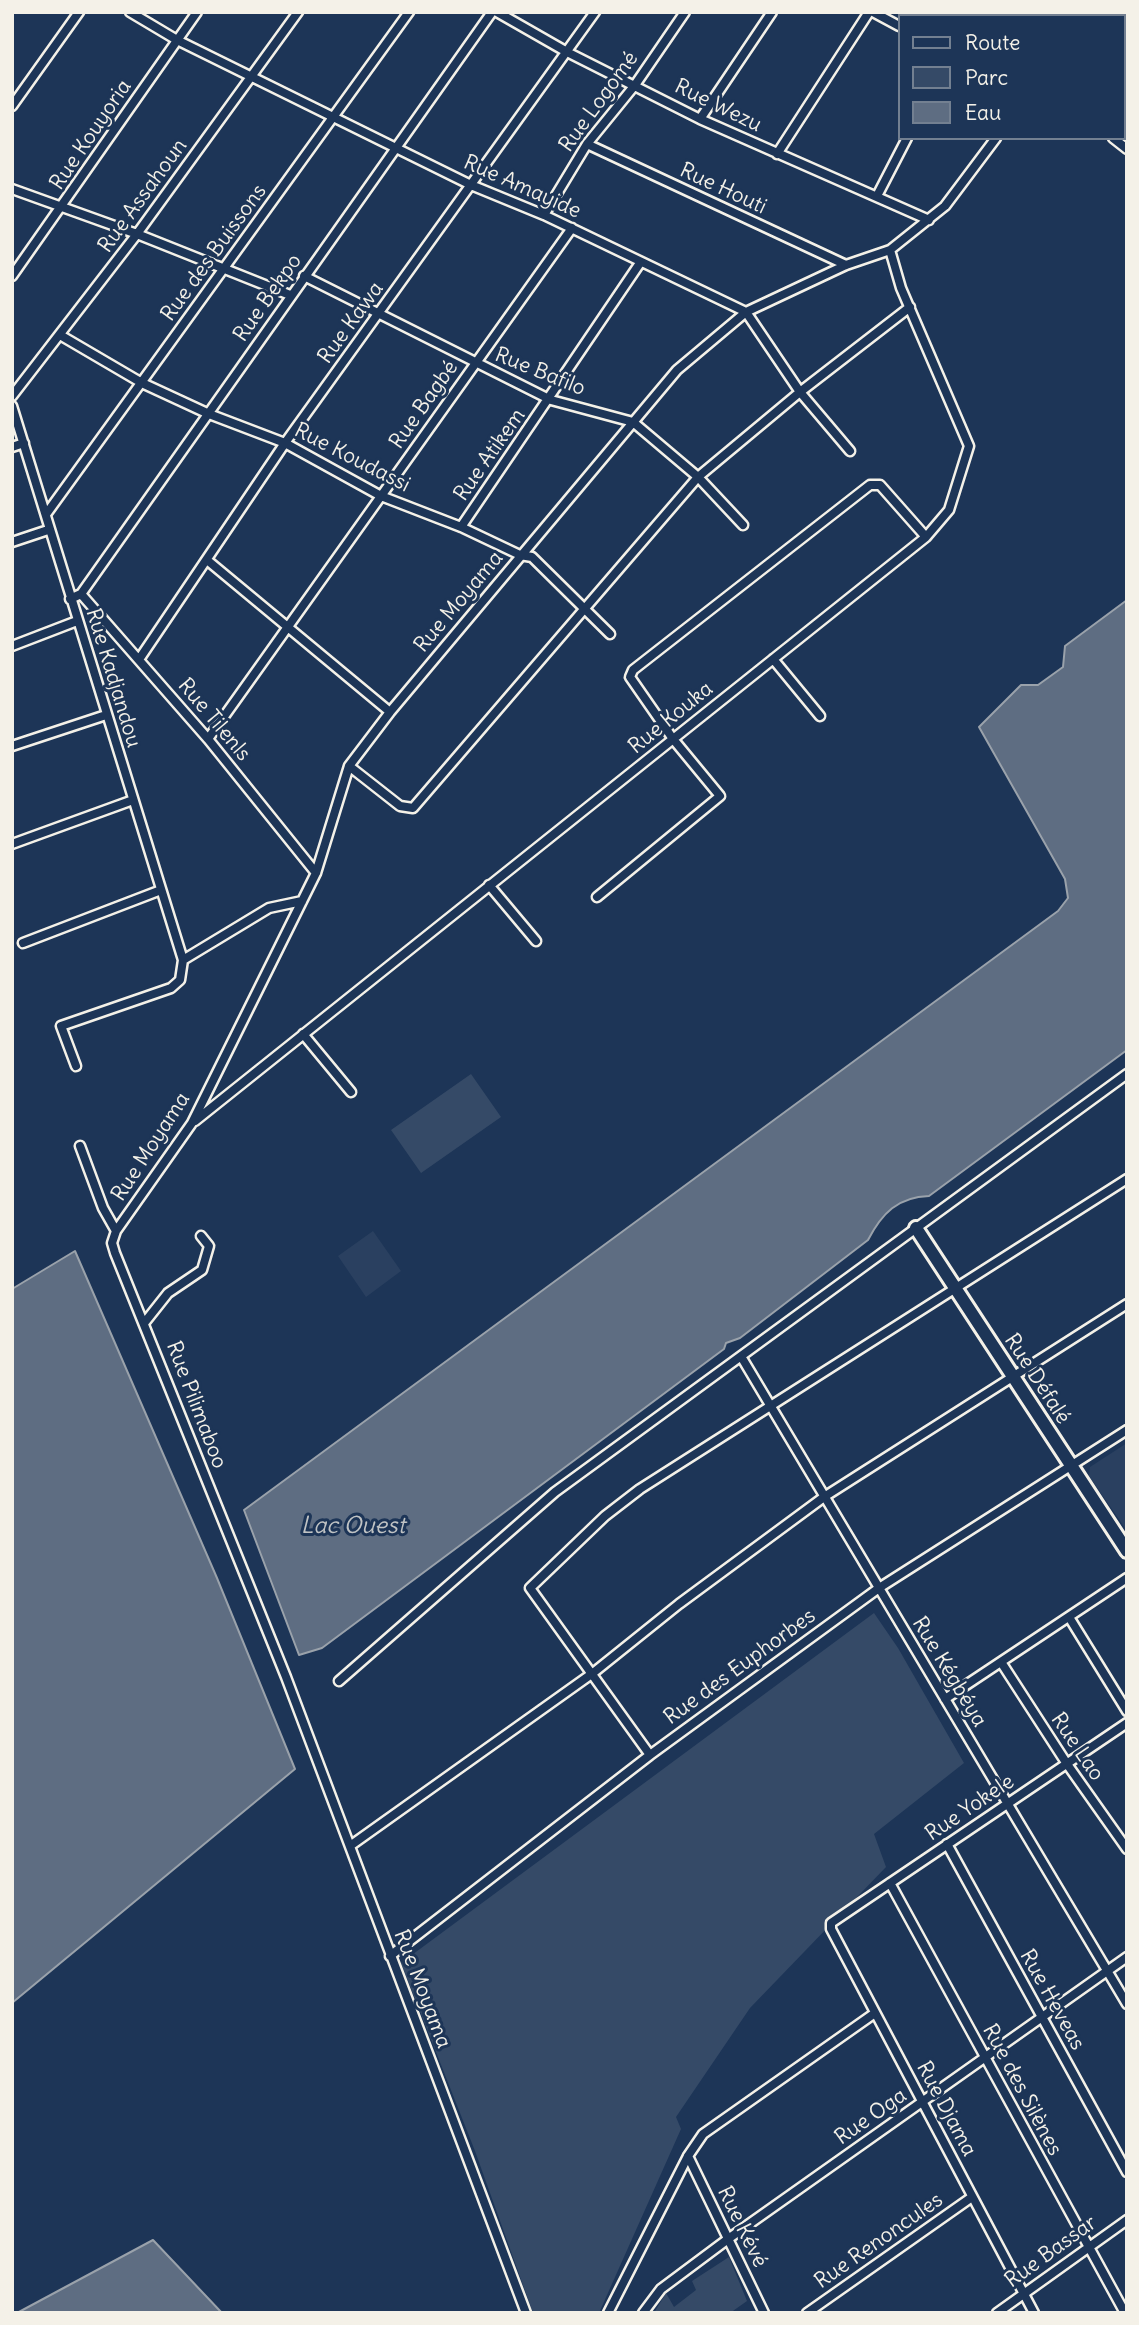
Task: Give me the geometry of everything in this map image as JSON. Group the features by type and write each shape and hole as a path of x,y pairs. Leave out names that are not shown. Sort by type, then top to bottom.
{"street":[{"path":"12,106 79,12"},
{"name":"Rue Amayide","path":"130,12 177,40 471,185 544,215 746,312"},
{"name":"Rue Kouyoria","path":"12,276 62,209 197,12"},
{"name":"Rue Assahoun","path":"12,396 137,234 298,12"},
{"name":"Rue des Buissons","path":"47,513 410,12"},
{"name":"Rue Wezu","path":"495,12 567,52 700,118 929,220"},
{"name":"Rue Bekpo","path":"81,594 304,275 399,148 495,12"},
{"name":"Rue Kawa","path":"140,658 285,443 595,12"},
{"name":"Rue Logomé","path":"544,215 587,144 635,85 685,12"},
{"path":"700,118 772,12"},
{"path":"777,154 871,12 898,26"},
{"path":"877,196 906,140"},
{"name":"Rue Moyama","path":"116,1231 192,1123 316,873 349,766 390,712 677,370 746,312 846,265 890,250 929,220 953,196 995,140"},
{"name":"Rue Houti","path":"587,144 846,265"},
{"path":"12,189 137,234 290,295"},
{"name":"Rue Bagbé","path":"208,739 572,228"},
{"name":"Rue Kouka","path":"192,1123 926,537 949,510 970,446 910,307 890,250"},
{"name":"Rue Atikem","path":"461,527 551,400 640,263"},
{"name":"Rue Bafilo","path":"304,275 475,364 551,400 634,422 698,477 743,525"},
{"path":"349,766 400,806 413,808 698,477 800,392 910,307"},
{"path":"746,312 800,392 850,450"},
{"name":"Rue Koudassi","path":"60,335 142,383 209,414 285,443 381,496 461,527 520,555 532,557 610,634"},
{"name":"Rue Kadjandou","path":"12,406 47,513 48,530 183,961"},
{"path":"12,447 24,443"},
{"path":"597,897 720,796 673,739 631,677 633,670 870,485 880,485 926,537"},
{"path":"12,542 48,530"},
{"path":"207,560 390,712"},
{"path":"70,599 81,594"},
{"name":"Rue Tilenls","path":"81,594 140,658 316,873"},
{"path":"12,646 77,621"},
{"path":"773,659 820,716"},
{"path":"12,746 106,715"},
{"path":"12,845 133,800"},
{"path":"489,886 536,941"},
{"path":"23,943 161,890"},
{"path":"76,1066 61,1026 175,986 180,980 183,961 269,908 302,901"},
{"path":"303,1034 352,1092"},
{"path":"339,1681 555,1492 742,1358 1127,1074"},
{"name":"Rue Pilimaboo","path":"80,1146 103,1208 116,1231 112,1242 115,1253 286,1678"},
{"path":"650,1755 530,1588 625,1499 1127,1178"},
{"name":"Rue Défalé","path":"916,1228 1127,1551"},
{"path":"145,1322 168,1293 202,1270 209,1246 201,1236"},
{"path":"350,1846 593,1673 679,1604 824,1497 1127,1304"},
{"name":"Rue Kégbéya","path":"742,1358 1127,2004"},
{"name":"Rue des Euphorbes","path":"390,1956 650,1755 878,1588 1127,1430"},
{"path":"945,1699 1127,1578"},
{"path":"1069,1617 1127,1711"},
{"name":"Rue Lao","path":"1001,1662 1067,1765 1127,1849"},
{"name":"Rue Moyama","path":"286,1678 526,2313"},
{"name":"Rue Yokele","path":"832,1920 1127,1723"},
{"name":"Rue Heveas","path":"947,1844 1127,2172"},
{"name":"Rue des Silènes","path":"890,1883 1087,2248 1125,2313"},
{"name":"Rue Djama","path":"832,1920 831,1928 1034,2313"},
{"name":"Rue Oga","path":"643,2313 661,2289 728,2239 1127,1957"},
{"path":"607,2313 688,2156 707,2131 875,2013"},
{"name":"Rue Kévé","path":"688,2156 764,2313"},
{"name":"Rue Renoncules","path":"807,2313 972,2197"},
{"name":"Rue Bassar","path":"996,2313 1127,2220"}],"shaded area":[{"path":"373,1231 401,1271 366,1297 338,1256"},
{"path":"1127,1443 1127,1531 1089,1476 1090,1467"}],"green space":[{"path":"471,1074 501,1117 421,1173 391,1130"},
{"path":"874,1613 898,1648 964,1763 874,1834 886,1867 750,2008 676,2117 681,2129 599,2313 533,2313 475,2151 401,1963"},
{"path":"729,2257 747,2301 730,2313 654,2313 666,2293 674,2307 696,2290 692,2281"}],"water":[{"name":"Lac Ouest","path":"1127,600 1127,1050 929,1196 908,1200 892,1208 868,1240 740,1338 726,1343 724,1349 322,1648 299,1655 244,1510 1058,911 1068,898 1065,879 979,727 1021,685 1038,685 1063,667 1065,646"},
{"path":"75,1251 217,1578 295,1769 12,2003 12,1289"},
{"path":"153,2240 222,2313 17,2313"}]}
